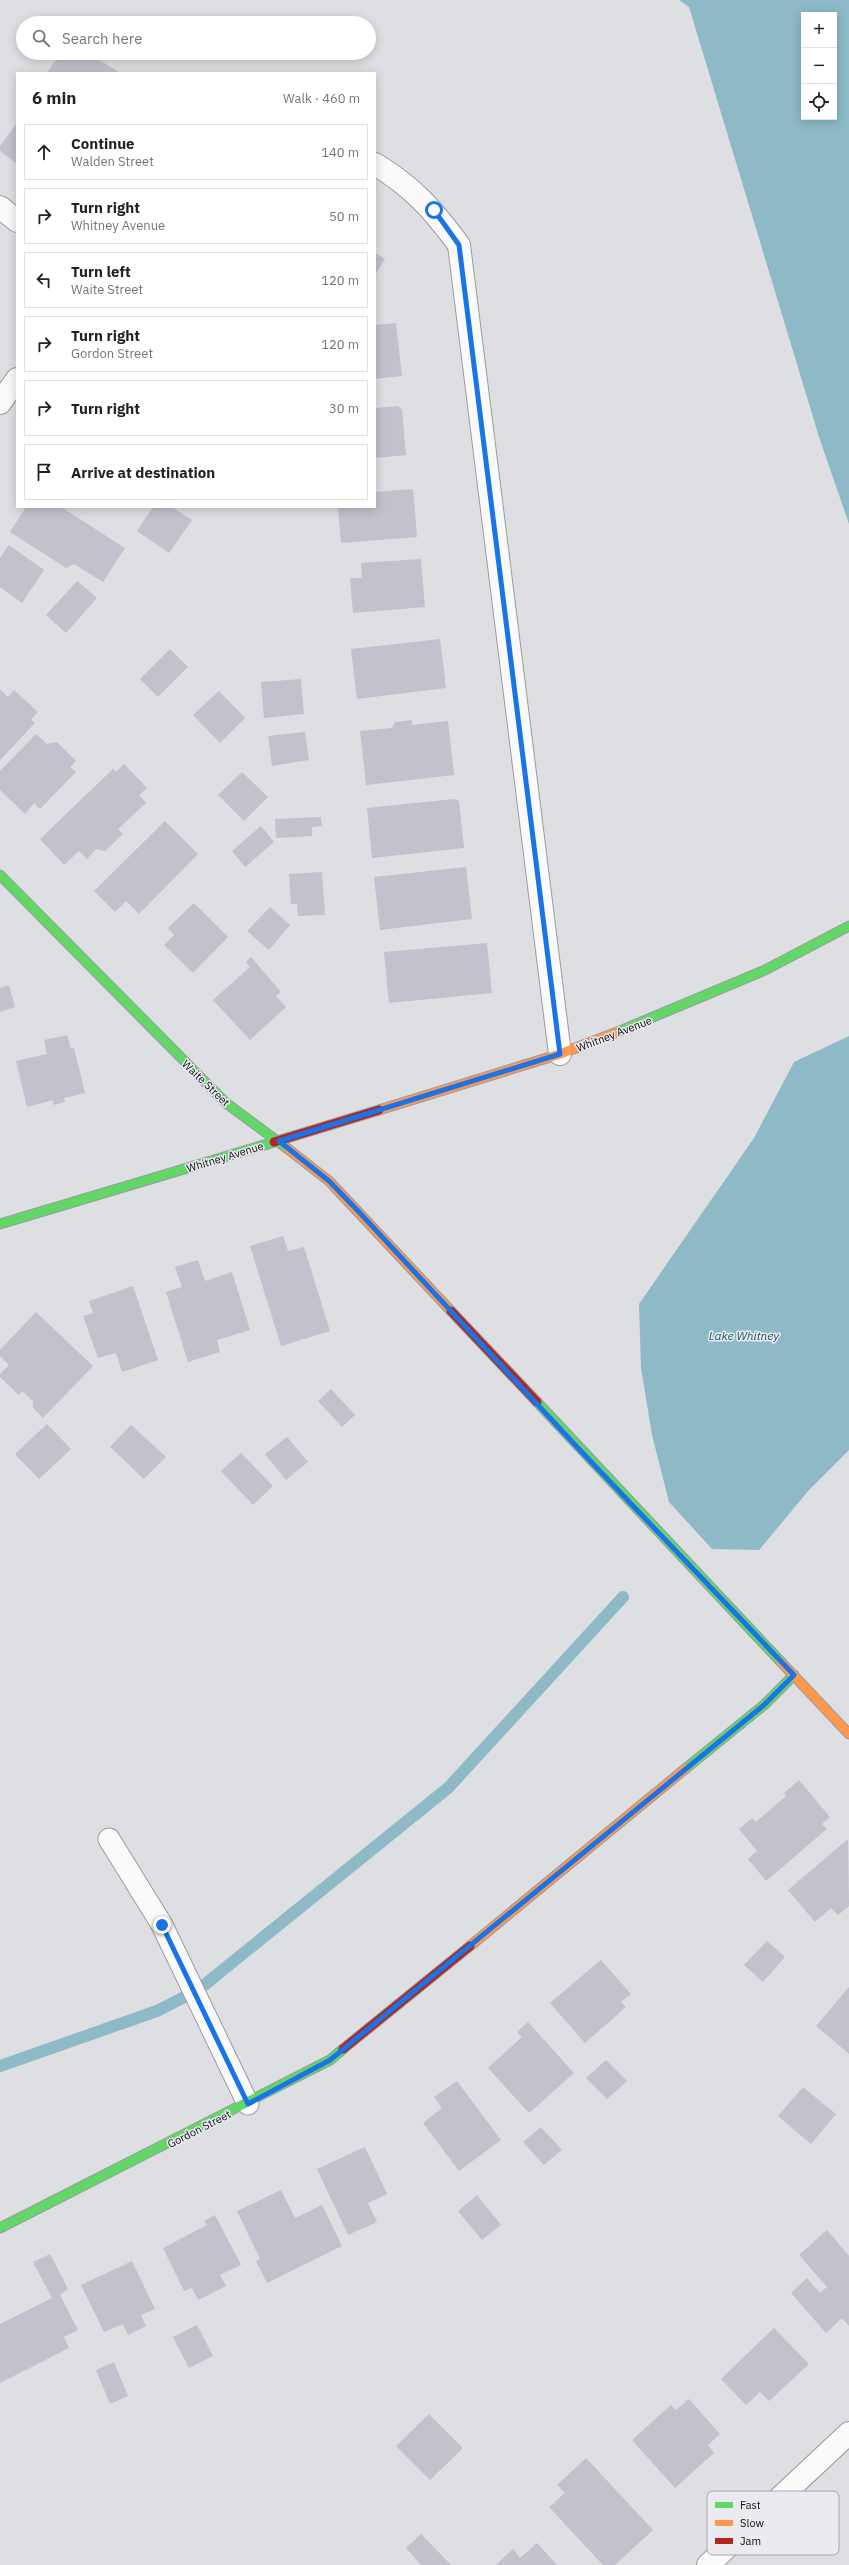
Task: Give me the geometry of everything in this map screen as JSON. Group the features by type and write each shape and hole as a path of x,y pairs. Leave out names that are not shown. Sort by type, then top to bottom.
{"street":[{"path":"376,165 398,178 434,210 459,245 560,1054"},
{"path":"0,207 16,220"},
{"path":"0,404 16,380"},
{"name":"Waite Street","path":"0,876 226,1103 279,1141 329,1181 577,1447 849,1734"},
{"name":"Whitney Avenue","path":"0,1224 279,1141 560,1054 662,1015 765,970 849,926"},
{"name":"Gordon Street","path":"0,2228 248,2104 330,2060 764,1705 794,1675"},
{"path":"787,2491 849,2433"},
{"path":"708,2565 719,2555"}],"lane":[{"path":"109,1839 162,1925 248,2104"}],"water":[{"path":"679,0 849,0 849,524 819,437 689,7"},
{"name":"Lake Whitney","path":"849,1036 849,1450 809,1490 759,1550 712,1549 669,1502 652,1435 641,1368 639,1304 754,1138 794,1062"}],"building":[{"path":"55,60 100,60 118,72 48,72"},
{"path":"16,124 16,163 0,151 0,146"},
{"path":"376,254 385,259 376,273"},
{"path":"396,323 402,376 376,379 376,325"},
{"path":"398,406 402,410 406,455 376,458 376,408"},
{"path":"413,489 417,537 341,543 338,508 376,508 376,492"},
{"path":"25,508 63,508 125,548 103,582 74,564 66,568 10,532"},
{"path":"152,508 174,508 192,520 169,553 137,531"},
{"path":"9,545 44,570 22,603 0,587 0,558"},
{"path":"421,559 425,607 353,613 350,578 362,578 361,563"},
{"path":"77,581 97,598 66,633 46,615"},
{"path":"440,639 446,688 357,699 351,649"},
{"path":"170,649 188,667 158,697 140,679"},
{"path":"301,679 304,714 264,718 261,682"},
{"path":"0,689 8,697 14,690 38,712 31,719 35,723 0,760"},
{"path":"219,691 245,718 220,743 193,715"},
{"path":"412,720 412,725 448,721 454,775 366,785 360,731 392,728 395,722"},
{"path":"305,732 309,760 272,766 268,736"},
{"path":"36,734 47,744 57,742 76,761 70,767 76,772 40,809 34,803 25,814 0,790 0,771"},
{"path":"124,764 147,788 139,795 146,803 118,829 123,834 105,851 96,849 87,859 79,851 64,865 40,839 113,769 116,772"},
{"path":"242,772 268,797 244,821 218,795"},
{"path":"454,799 459,801 464,848 372,858 367,808"},
{"path":"321,817 322,826 312,827 312,836 276,838 275,819"},
{"path":"165,821 198,854 139,914 126,901 115,912 94,891"},
{"path":"261,826 274,842 245,867 232,851"},
{"path":"466,867 472,919 380,930 374,877"},
{"path":"322,872 325,915 298,916 297,904 291,904 289,874"},
{"path":"194,903 228,937 193,973 164,945 174,935 168,928"},
{"path":"270,907 290,925 269,950 247,931"},
{"path":"487,943 492,993 389,1003 384,952"},
{"path":"251,957 281,992 276,996 286,1007 250,1040 213,1000 250,967 246,962"},
{"path":"9,985 15,1007 0,1012 0,988"},
{"path":"67,1035 71,1049 74,1048 85,1093 64,1098 65,1102 54,1105 53,1100 27,1107 16,1061 47,1054 44,1040"},
{"path":"283,1236 288,1251 304,1247 330,1331 281,1346 250,1246"},
{"path":"198,1260 205,1281 232,1272 250,1330 217,1340 220,1352 188,1362 166,1292 182,1287 175,1267"},
{"path":"133,1286 158,1360 122,1372 116,1353 98,1358 83,1316 93,1313 89,1301"},
{"path":"36,1312 93,1366 43,1418 33,1408 33,1401 22,1391 19,1395 0,1377 0,1374 9,1365 0,1356 0,1350"},
{"path":"331,1389 355,1415 342,1427 318,1401"},
{"path":"47,1424 71,1449 39,1479 15,1454"},
{"path":"131,1425 166,1457 144,1479 110,1447"},
{"path":"287,1437 308,1462 286,1480 265,1454"},
{"path":"241,1453 273,1486 253,1505 221,1471"},
{"path":"799,1780 830,1817 822,1824 827,1829 766,1881 748,1859 757,1851 739,1829 752,1818 756,1822 786,1796 784,1793"},
{"path":"848,1839 849,1906 838,1915 831,1908 815,1922 788,1890"},
{"path":"767,1941 785,1957 763,1982 744,1965"},
{"path":"601,1960 631,1994 621,2002 626,2007 585,2043 550,2003"},
{"path":"849,1987 849,2054 816,2026"},
{"path":"528,2022 574,2073 529,2113 488,2068 522,2037 517,2032"},
{"path":"606,2060 627,2081 607,2099 586,2078"},
{"path":"457,2081 501,2140 459,2171 423,2123 442,2108 434,2097"},
{"path":"803,2087 836,2114 811,2144 778,2116"},
{"path":"541,2127 562,2150 544,2165 523,2142"},
{"path":"365,2147 387,2194 368,2203 377,2222 348,2235 317,2169"},
{"path":"281,2190 295,2218 322,2205 342,2246 267,2283 256,2261 260,2259 237,2211"},
{"path":"477,2195 501,2225 482,2240 458,2211"},
{"path":"215,2215 241,2265 220,2275 226,2286 198,2300 192,2288 184,2291 163,2248 207,2225 204,2221"},
{"path":"827,2230 849,2256 849,2326 842,2318 826,2333 791,2293 807,2278 820,2293 827,2287 799,2255"},
{"path":"50,2254 68,2289 60,2295 78,2330 64,2337 69,2348 0,2383 0,2324 52,2298 33,2262"},
{"path":"132,2261 155,2309 141,2315 146,2326 128,2335 123,2324 104,2332 81,2285"},
{"path":"197,2325 213,2356 189,2368 173,2337"},
{"path":"774,2328 809,2364 769,2401 760,2392 746,2405 721,2379"},
{"path":"114,2362 128,2396 110,2404 96,2370"},
{"path":"689,2399 720,2434 708,2445 714,2453 675,2488 632,2440 671,2405 676,2410"},
{"path":"429,2414 463,2448 430,2480 396,2446"},
{"path":"586,2458 653,2530 615,2565 603,2565 549,2507 565,2493 557,2485"},
{"path":"421,2534 451,2565 421,2565 406,2548"},
{"path":"537,2543 557,2565 496,2565 513,2549 520,2558"}],"waterway":[{"path":"0,2066 157,2011 198,1990 448,1788 623,1597"}],"traffic: fast":[{"path":"0,875 226,1103 288,1149"},
{"path":"615,1033 765,970 849,926"},
{"path":"0,1224 274,1142"},
{"path":"537,1402 781,1662"},
{"path":"685,1769 764,1705 794,1675"},
{"path":"0,2228 330,2060 343,2049"}],"traffic: slow":[{"path":"379,1110 560,1054 615,1033"},
{"path":"288,1149 329,1181 451,1311"},
{"path":"781,1662 849,1734"},
{"path":"470,1946 685,1769"}],"traffic: jam":[{"path":"274,1142 379,1110"},
{"path":"451,1311 537,1402"},
{"path":"343,2049 470,1946"}],"route":[{"path":"162,1925 248,2104 330,2060 764,1705 794,1675 577,1447 359,1212 329,1181 279,1141 560,1054 552,1005 459,245 434,210"}]}
